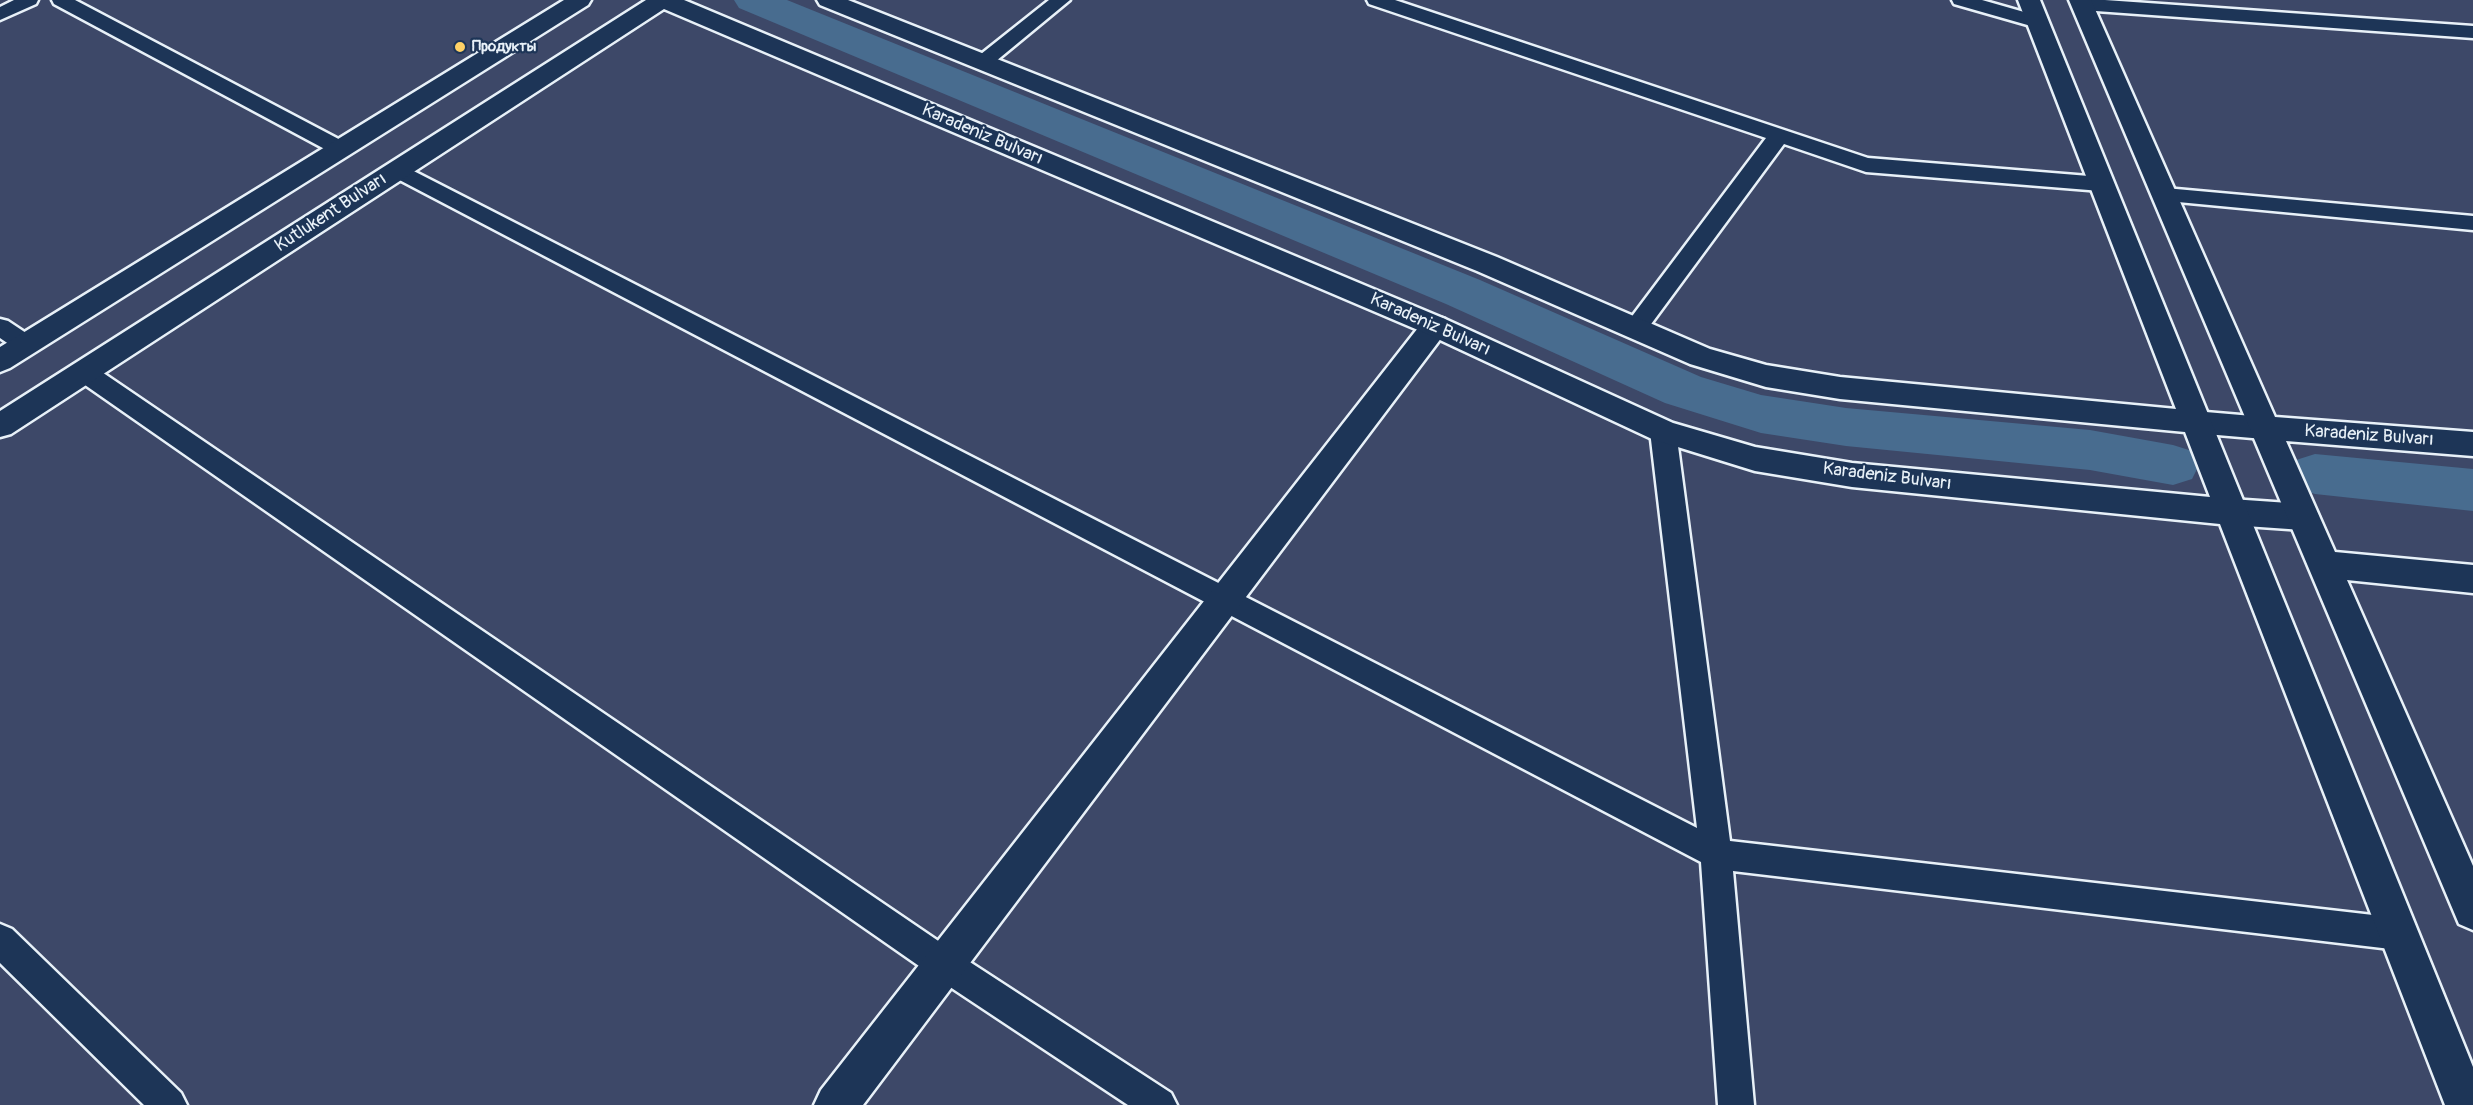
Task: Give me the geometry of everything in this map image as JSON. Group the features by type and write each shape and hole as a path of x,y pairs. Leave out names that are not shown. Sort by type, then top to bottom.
{"street":[{"path":"0,361 580,0"},
{"name":"Kutlukent Bulvarı","path":"0,426 663,0"},
{"name":"Karadeniz Bulvarı","path":"663,0 1435,327 1663,431 1755,459 1852,475 2303,517"},
{"path":"828,0 1476,260 1700,357 1766,376 1840,388 2194,422"},
{"path":"2081,2 2473,911"},
{"path":"2033,11 2194,422 2467,1105"},
{"path":"836,1105 1435,327"},
{"name":"Karadeniz Bulvarı","path":"2194,422 2473,444"},
{"path":"2324,564 2473,579"}],"lane":[{"path":"0,14 29,0"},
{"path":"61,0 341,149"},
{"path":"983,62 1061,0"},
{"path":"1376,0 1866,165 2101,184"},
{"path":"1961,0 2033,11"},
{"path":"2081,2 2473,32"},
{"path":"1635,329 1779,136"},
{"path":"398,170 1716,854 2399,934"},
{"path":"2165,195 2473,223"},
{"path":"0,327 27,345"},
{"path":"84,372 944,964 1159,1105"},
{"path":"1663,431 1716,854 1736,1105"},
{"path":"0,940 169,1105"}],"shaded area":[{"path":"0,0 2473,0 2473,1105 0,1105"}],"waterway":[{"path":"753,0 1463,292 1683,390 1761,414 1846,427 2090,450 2173,465"},
{"path":"2315,474 2473,490"}],"place":[{"name":"Продукты","path":"460,47"}]}
